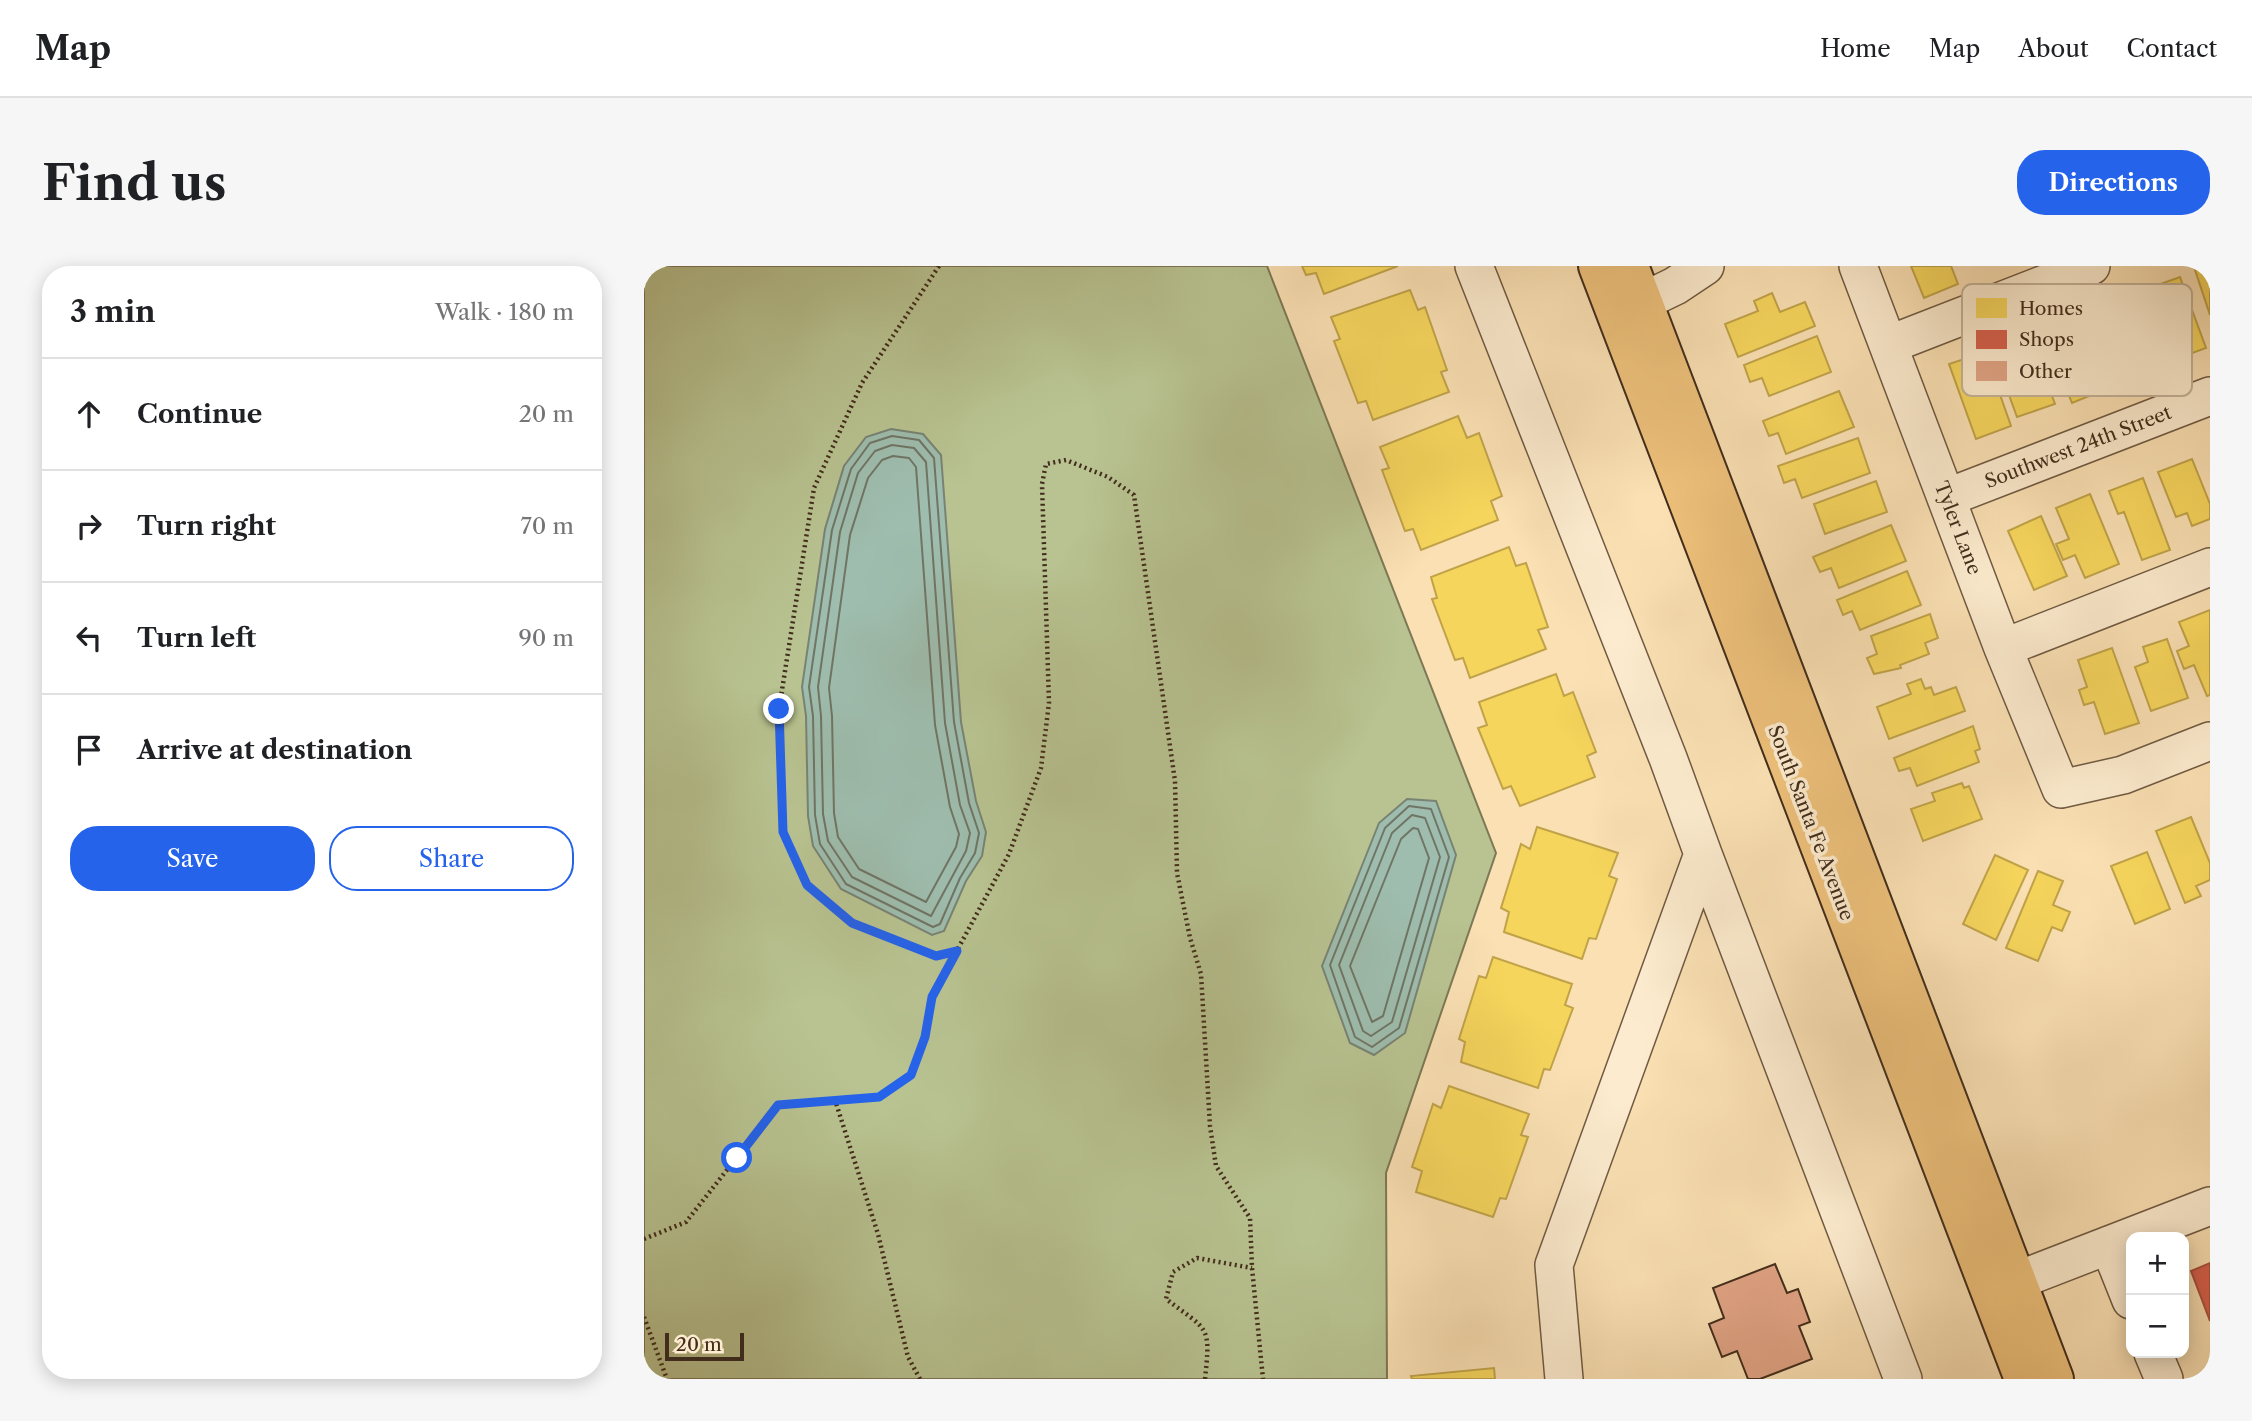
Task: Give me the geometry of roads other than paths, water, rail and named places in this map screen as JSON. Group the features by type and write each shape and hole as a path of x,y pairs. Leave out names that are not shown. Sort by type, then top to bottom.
{"main road":[{"name":"South Santa Fe Avenue","path":"1598,266 1630,309 2053,1379"},
{"name":"South Santa Fe Avenue","path":"1629,266 1630,309 2024,1379"}],"street":[{"path":"1474,266 1668,758 1903,1379"},
{"path":"1630,309 1675,286 1705,266"},
{"name":"Tyler Lane","path":"1857,266 2003,648 2061,789 2123,775 2210,741"},
{"path":"2045,284 2091,266"},
{"path":"1888,345 1962,316"},
{"name":"Southwest 24th Street","path":"1946,498 2210,396"},
{"path":"2003,648 2210,567"},
{"path":"1564,1379 1554,1265 1703,854"},
{"path":"2016,1281 2210,1206"},
{"path":"2109,1245 2129,1295"},
{"path":"2155,1358 2164,1379"}],"water":[{"path":"891,429 923,434 941,455 961,722 976,801 986,832 982,856 966,881 944,931 932,935 841,889 813,846 808,816 806,716 802,687 825,529 844,466 866,437"},
{"path":"1407,799 1436,801 1456,855 1405,1033 1374,1055 1350,1043 1322,966 1379,823"}]}
